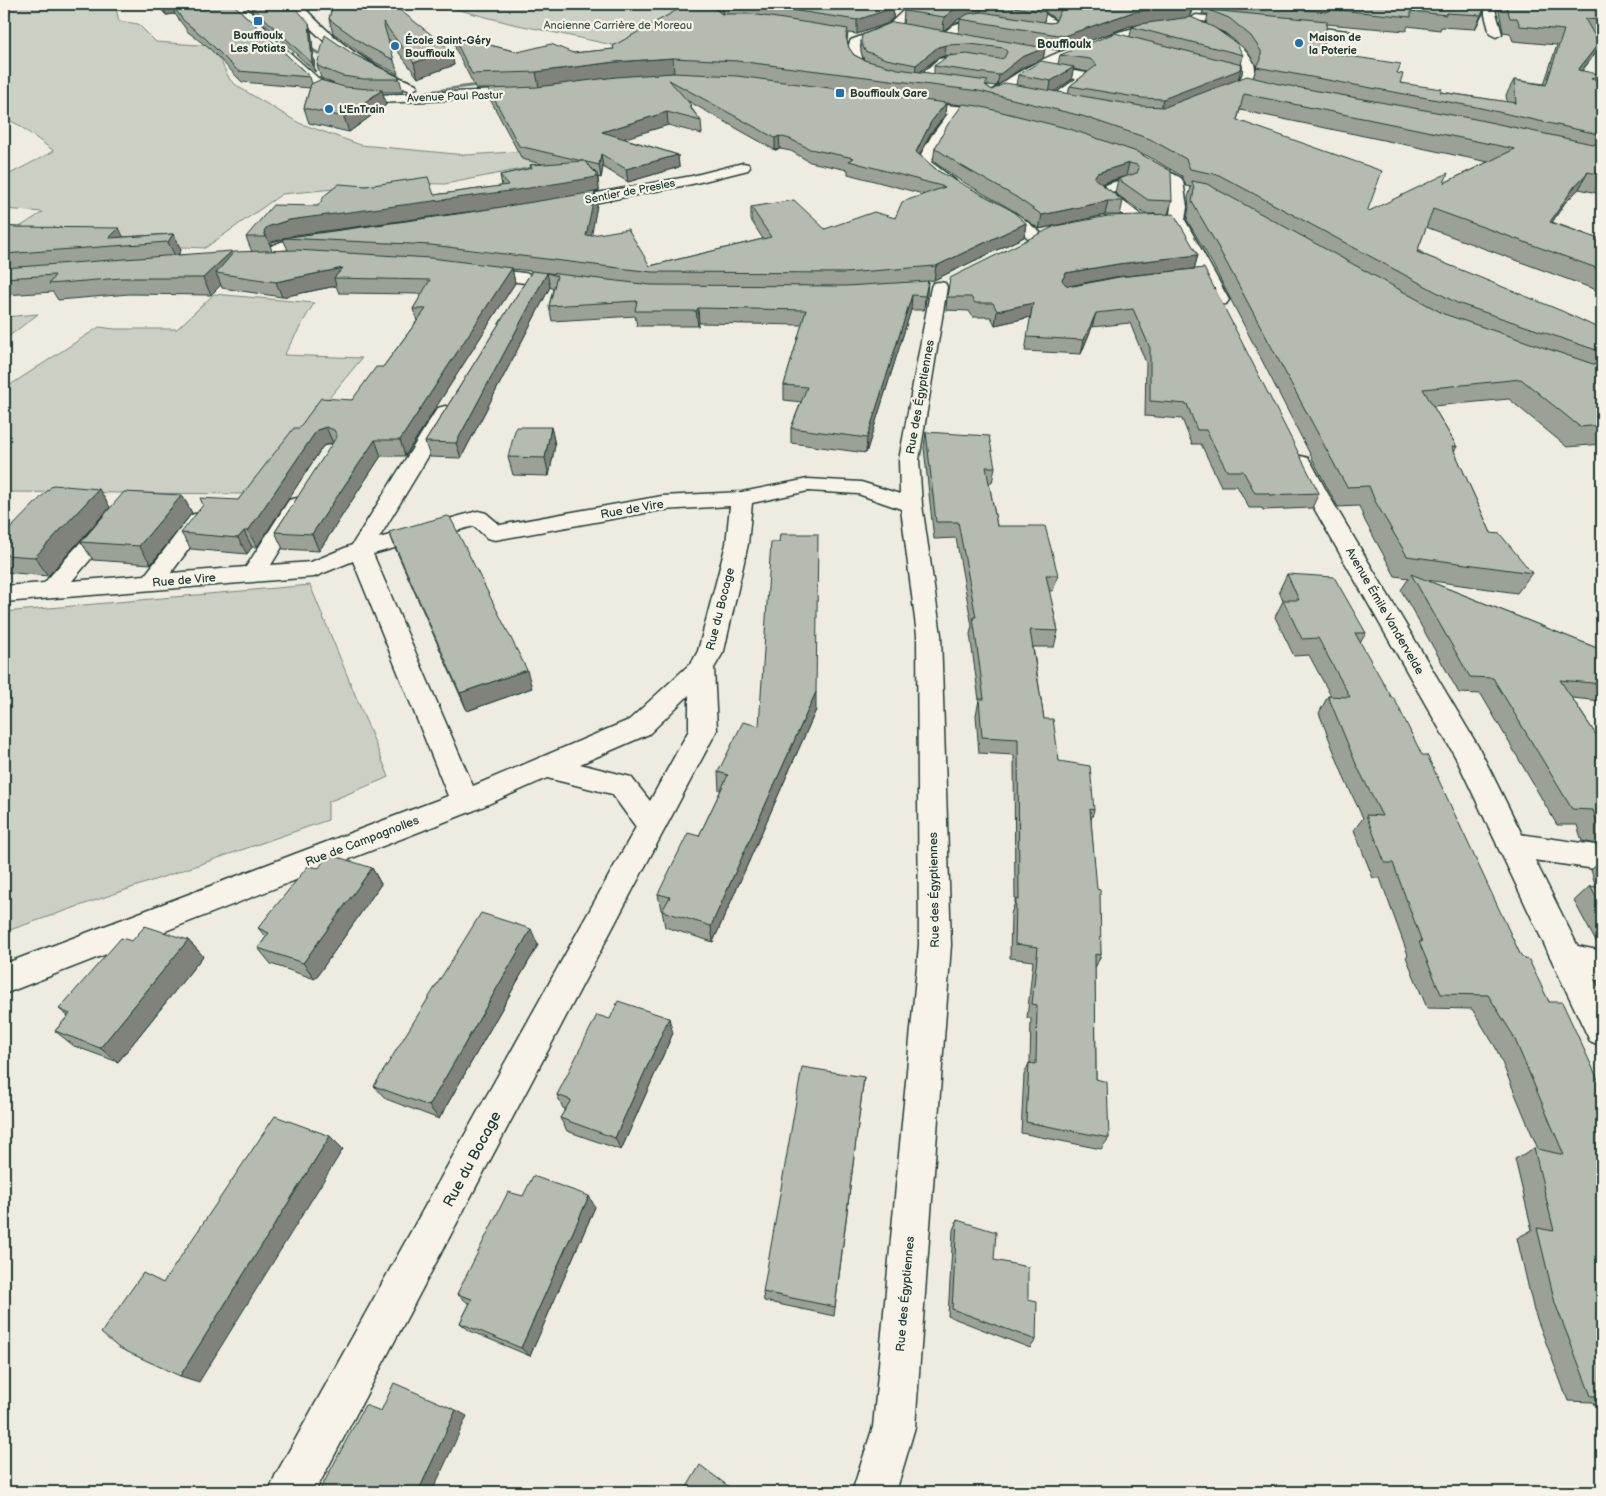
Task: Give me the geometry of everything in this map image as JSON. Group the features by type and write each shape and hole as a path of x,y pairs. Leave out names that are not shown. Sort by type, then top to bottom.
{"street":[{"path":"295,4 309,21 360,62 388,78 412,87"},
{"path":"891,28 906,14 924,4"},
{"path":"1028,4 1026,6 1053,23 1028,51"},
{"path":"1472,4 1536,22"},
{"path":"239,7 258,8"},
{"name":"Avenue Paul Pastur","path":"239,7 314,81 327,90 350,96 376,99 539,92"},
{"path":"1187,10 1241,54 1249,66 1237,87 1258,90"},
{"path":"1490,10 1602,14"},
{"path":"1490,10 1496,34"},
{"path":"890,12 906,14"},
{"path":"977,113 999,93 1032,70 1063,56 1135,30 1195,17 1254,24"},
{"path":"963,40 940,36 962,23 980,21 1004,25"},
{"path":"1273,26 1348,34"},
{"path":"892,77 868,71 858,65 852,49 853,39 891,28 909,31"},
{"path":"1113,38 1130,43"},
{"path":"1028,51 1063,56"},
{"path":"1028,51 1032,70"},
{"path":"938,84 914,81 942,62 966,59 985,61"},
{"path":"1032,70 1087,77 1066,92 1047,97 1070,105"},
{"path":"1014,82 1031,85"},
{"path":"982,90 1016,96"},
{"path":"891,102 958,110 1008,120"},
{"path":"958,110 939,135 923,163 943,179 967,192"},
{"path":"1124,154 1140,160 1176,181 1185,192 1179,207 1177,220 1197,275 1231,322"},
{"name":"Sentier de Presles","path":"539,208 666,185 743,167"},
{"path":"1127,182 1100,191 1140,221"},
{"path":"983,201 1041,235 1021,244"},
{"path":"1114,222 1177,220"},
{"path":"253,260 271,249 295,242 340,236"},
{"path":"233,261 303,258"},
{"path":"463,270 523,287 576,284"},
{"name":"Rue des Égyptiennes","path":"874,1492 894,1427 935,945 929,635 911,505 909,460 939,284"},
{"path":"454,397 360,550 465,802"},
{"name":"Avenue Émile Vandervelde","path":"1291,442 1317,494 1469,756 1602,1030"},
{"path":"253,574 311,484"},
{"name":"Rue de Vire","path":"4,594 314,569 360,550 478,518 495,533 662,503 742,499 808,485 861,488 911,505"},
{"name":"Rue du Bocage","path":"291,1492 703,730 700,668 711,651 716,632 737,544 742,499"},
{"path":"50,591 123,509"},
{"path":"151,583 199,520"},
{"name":"Rue de Campagnolles","path":"4,979 465,802 639,727 700,668"},
{"path":"545,767 621,785 652,826"},
{"path":"1512,845 1602,858"},
{"path":"1568,960 1602,966"}],"green space":[{"path":"4,4 133,4 116,9 119,21 138,24 156,42 213,46 230,80 240,88 299,123 361,145 466,155 575,148 572,159 445,184 397,183 282,194 205,248 4,239 4,237 43,212 4,209 4,177 54,151 17,124 4,118"},
{"name":"Ancienne Carrière de Moreau","path":"436,4 763,4 622,47 509,23"},
{"path":"214,294 314,303 284,355 362,358 250,494 7,492 4,496 4,389 99,327 115,329 177,329"},
{"path":"38,314 4,340 4,317"},
{"path":"310,585 389,777 328,802 328,820 4,932 4,612"}],"building":[{"path":"171,4 233,4 310,77 238,71 205,38 184,21"},
{"path":"292,4 309,23 312,63 250,5"},
{"path":"333,4 392,4 451,50 414,63 383,22 394,60 365,45 329,19"},
{"path":"722,4 715,9 722,14 751,14 848,29 846,37 849,48 854,55 864,60 898,69 988,81 985,85 992,90 1005,83 1141,106 1165,107 1247,76 1279,84 1475,119 1602,146 1602,175 1588,172 1574,187 1550,222 1602,240 1602,270 1433,209 1417,252 1562,311 1602,330 1602,352 1457,303 1219,175 1190,169 1186,159 1150,139 1082,116 979,91 737,61 673,58 615,62 536,72 472,74 453,36 518,52 551,44 573,53 614,49 613,46 686,5","holes":["1244,94 1515,149 1444,183 1448,173 1367,212 1382,171 1237,120"]},
{"path":"752,4 894,4 887,10 857,20"},
{"path":"913,4 970,4 960,5 944,17 904,11"},
{"path":"993,4 1036,4 1046,12"},
{"path":"1056,4 1193,4 1133,12 1064,36 960,19 968,14 982,12 1050,23 1055,22 1062,8"},
{"path":"1245,4 1487,4 1481,15 1446,13 1446,15 1411,11 1411,17"},
{"path":"1506,4 1602,5 1602,20 1585,19 1599,43 1578,70 1598,74 1591,79 1602,81 1602,135 1476,107 1256,67 1261,60 1261,51 1251,36 1229,18 1209,10 1327,21 1323,52 1401,64 1397,73 1403,74 1400,83 1442,89 1440,92 1516,103 1514,80 1546,85 1564,30 1520,26 1517,18 1510,18"},
{"path":"1191,17 1215,28 1237,44 1243,55 1132,27 1140,24"},
{"path":"893,22 1045,48 1022,57 999,75 934,66 948,56 967,54 999,59 1004,58 1007,52 1004,48 969,44 946,45 938,47 916,65 886,59 865,51 861,41 862,35"},
{"path":"1115,33 1242,65 1239,70 1163,99 1141,98 1070,86 1097,65 1090,59 1060,55"},
{"path":"325,35 353,54 399,77 399,79 364,79 342,76 322,68 317,65"},
{"path":"1041,61 1074,67 1051,81 1018,75"},
{"path":"673,73 737,76 946,103 931,122 916,152 938,171 1011,210 1026,223 936,266 845,273 652,272 431,245 283,238 464,213 595,192 586,236 628,229 650,266 771,237 751,207 794,200 825,229 874,212 895,218 902,202 945,187 849,161 854,158 810,149 790,139 779,136 775,138 669,80 691,105 689,106 701,121 667,112 602,132 678,155 626,169 601,154 599,165 519,146 489,89 537,87 616,77"},
{"path":"320,80 345,87 382,90 344,117 304,108 311,84"},
{"path":"963,104 1070,129 1137,152 1171,171 1172,201 1148,200 1118,179 1137,173 1139,168 1137,165 1129,163 1097,173 1094,178 1123,201 1108,201 1042,215 935,148 948,124"},
{"path":"584,161 597,174 597,177 517,190 289,220 267,227 264,231 266,237 246,237 273,205 318,206 325,195 339,184 366,186 428,177 434,195 508,185 500,175 532,168 530,165"},
{"path":"1192,181 1207,184 1444,314 1602,367 1602,425 1580,427 1521,379 1423,389 1457,447 1452,446 1491,533 1500,534 1532,573 1407,556 1375,501 1369,486 1347,487 1192,202 1194,190"},
{"path":"1174,214 1198,255 1118,264 1066,273 1062,280 1066,285 1073,286 1119,277 1204,268 1319,493 1269,495 1268,493 1255,493 1243,471 1227,471 1206,430 1197,430 1187,404 1150,401 1150,348 1133,309 1096,313 1084,340 1027,337 1033,303 997,311 993,303 975,303 971,297 947,297 950,278 1055,226 1108,216"},
{"path":"4,226 119,228 109,238 173,234 168,242 4,254"},
{"path":"297,250 431,258 512,268 400,440 375,440 312,534 275,532 337,436 334,430 326,427 317,430 248,531 244,531 238,538 181,533 203,505 200,498 238,500 294,428 299,428 321,398 352,400 376,367 383,367 426,309 413,309 430,280 334,278 343,268 276,282 216,273 234,252"},
{"path":"232,251 203,278 121,278 49,284 55,275 4,278 4,268"},
{"path":"532,271 651,285 846,286 928,281 925,296 912,295 867,438 791,428 807,387 784,385 806,310 698,308 696,311 635,311 637,301 549,306 557,276 547,273 456,443 425,442"},
{"path":"516,427 551,427 545,458 508,457"},
{"path":"926,432 989,436 995,467 986,467 997,526 1045,526 1058,575 1046,575 1058,631 1030,630 1044,719 1053,719 1059,761 1090,766 1094,810 1090,809 1097,889 1100,890 1101,955 1095,954 1096,1079 1107,1082 1109,1138 1026,1122 1029,1063 1036,1064 1037,1005 1032,1004 1038,947 1015,944 1016,899 1019,900 1018,739 982,737 979,699 984,699 973,617 976,617 958,522 936,522"},
{"path":"53,485 99,489 35,557 4,555 4,535"},
{"path":"124,492 182,495 139,546 81,542"},
{"path":"447,516 450,517 527,670 460,693 389,532"},
{"path":"780,534 818,534 816,692 711,926 662,911 670,897 658,894 688,833 699,836 728,775 718,772 743,722 759,726 771,542 779,542"},
{"path":"1287,574 1334,577 1366,633 1355,633 1392,698 1394,698 1422,755 1427,755 1520,954 1529,960 1549,1002 1562,1002 1602,1088 1602,1396 1591,1396 1555,1303 1537,1228 1554,1231 1534,1148 1564,1155 1513,1035 1488,995 1441,994 1419,942 1422,942 1393,863 1385,863 1366,815 1382,816 1356,764 1328,696 1350,697 1318,638 1302,639 1283,600 1299,600"},
{"path":"1411,574 1602,650 1602,684 1560,680 1602,744 1602,827 1598,826 1593,810 1572,809 1493,678 1470,677"},
{"path":"328,854 372,868 303,963 258,948 269,933 258,928 308,866 319,868"},
{"path":"1590,886 1602,888 1602,908"},
{"path":"481,913 531,929 429,1106 374,1086"},
{"path":"145,926 188,940 100,1048 55,1031 70,1014 59,1009 121,938 132,941"},
{"path":"618,1001 669,1018 615,1138 560,1118 571,1100 557,1095 597,1015 610,1019"},
{"path":"802,1067 864,1077 835,1307 763,1292"},
{"path":"275,1116 330,1136 180,1376 119,1348 101,1333 143,1273 163,1283"},
{"path":"533,1176 589,1196 521,1348 460,1323 472,1299 457,1294 508,1192 523,1196"},
{"path":"957,1220 996,1232 994,1260 1028,1267 1028,1300 1037,1302 1036,1340 952,1309"},
{"path":"394,1383 456,1410 418,1492 319,1492 365,1405 381,1411"},
{"path":"700,1465 736,1492 684,1492"}],"waterway":[{"path":"300,43 333,61"},
{"path":"413,93 488,84"},
{"path":"1404,241 1434,263"}],"place":[{"name":"Bouffioulx Les Potiats","path":"258,21"},
{"name":"Maison de la Poterie","path":"1299,43"},
{"name":"École Saint-Géry Bouffioulx","path":"395,46"},
{"name":"Bouffioulx Gare","path":"840,93"},
{"name":"L'EnTrain","path":"329,109"}],"district":[{"name":"Bouffioulx","path":"1064,44"}]}
